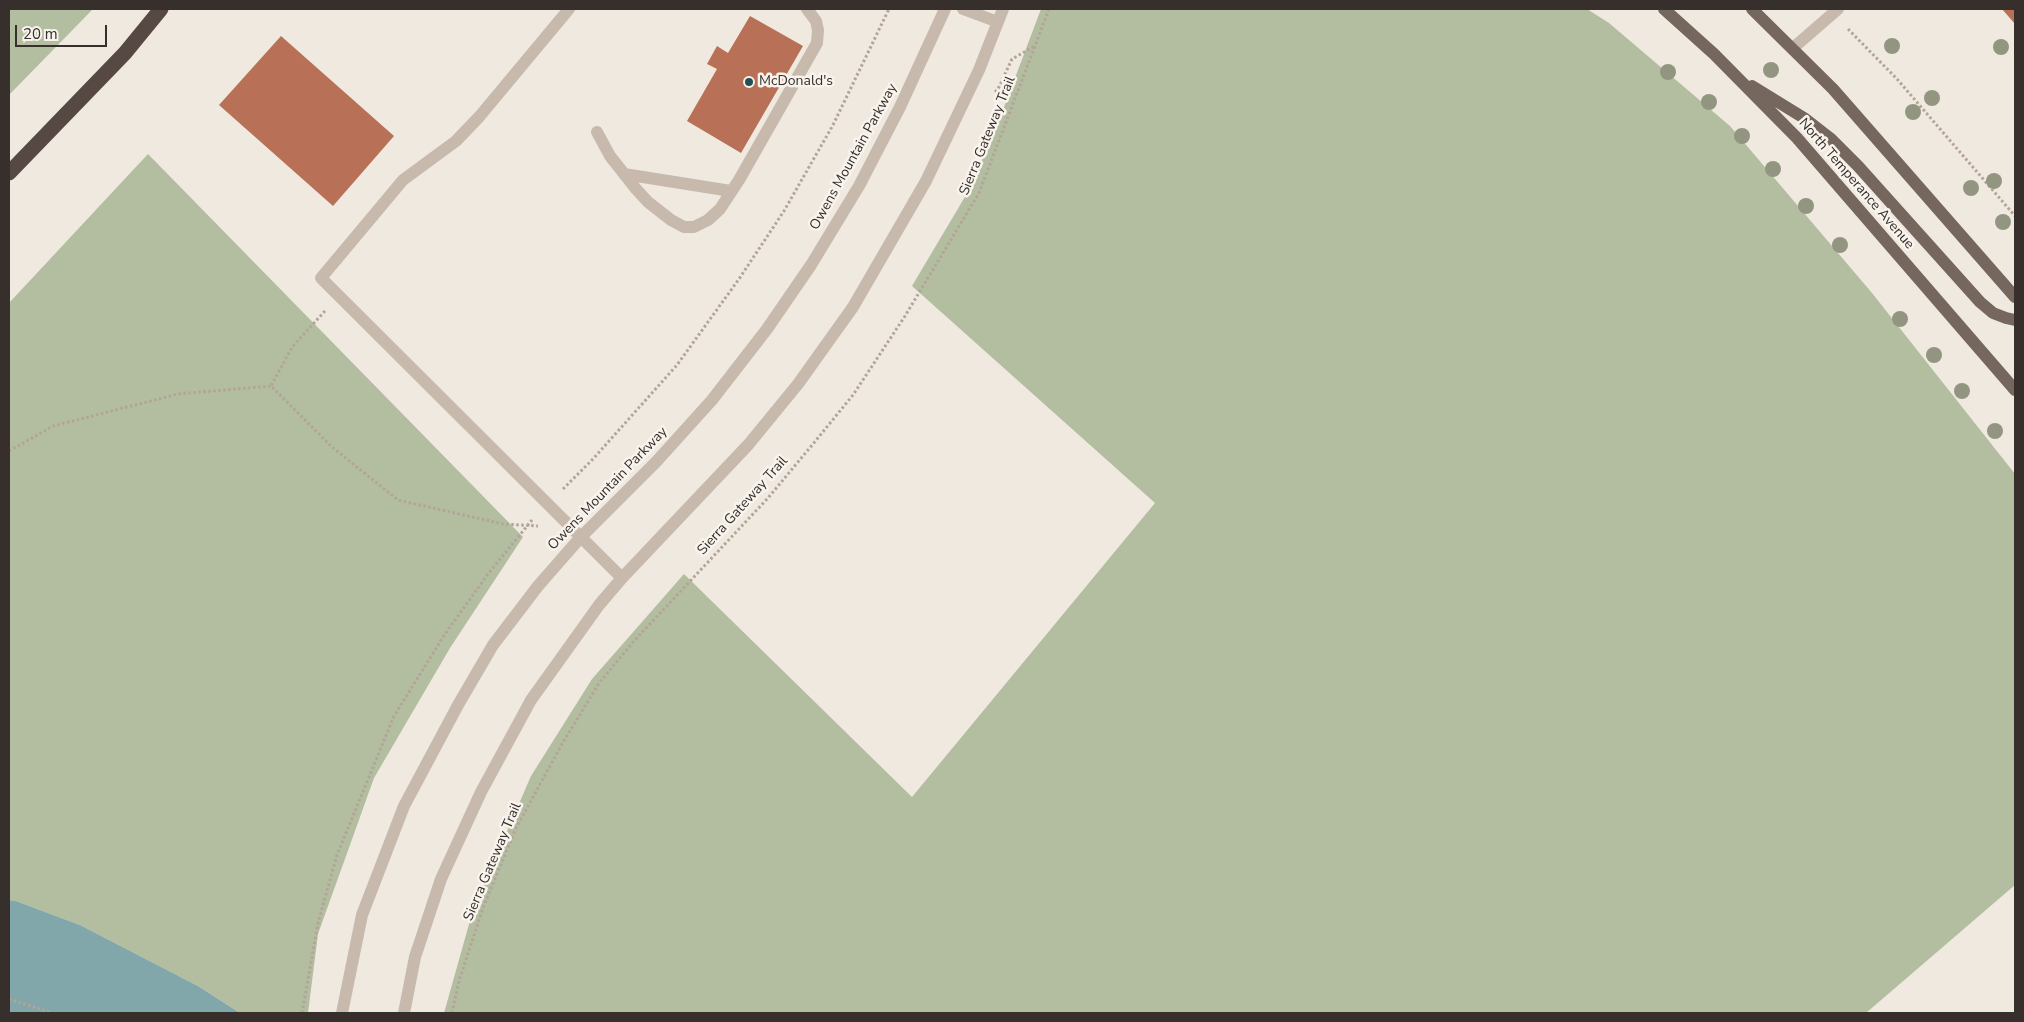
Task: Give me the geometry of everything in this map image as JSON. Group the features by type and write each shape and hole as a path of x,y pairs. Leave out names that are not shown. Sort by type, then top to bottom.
{"highway":[{"path":"9,173 124,52 161,9"}],"main road":[{"name":"North Temperance Avenue","path":"1664,9 1735,75 1797,138 2015,390"},
{"path":"1752,9 1832,88 2015,297"},
{"path":"1735,75 1804,118 1831,139 1858,166 1980,302 1993,312 2015,320"}],"street":[{"path":"569,9 479,117 456,141 404,180 321,278 622,578"},
{"path":"597,132 610,156 648,202 671,220 684,227 694,227 708,220 720,209 731,192 817,44 818,30 816,21 807,9"},
{"name":"Owens Mountain Parkway","path":"342,1013 362,915 404,806 458,706 494,645 538,586 580,538 656,462 712,400 778,313 811,265 859,186 900,107 945,9"},
{"path":"963,9 998,22"},
{"path":"404,1013 415,957 441,879 481,792 531,700 582,628 622,578 748,445 798,384 853,307 926,181 954,126 1003,9"},
{"path":"1793,48 1836,11"},
{"path":"624,174 731,192"}],"path":[{"name":"Sierra Gateway Trail","path":"452,1013 483,908 516,828 562,744 599,684 634,641 768,498 814,444 853,394 905,316 979,193 1049,9"},
{"path":"1836,11 2015,216"},
{"path":"271,386 292,347 339,295"},
{"path":"9,451 53,426 178,394 271,386 332,447 398,500 503,524 526,527 566,524"},
{"path":"9,999 52,1013"}],"green space":[{"path":"9,9 93,9 9,95"},
{"path":"1041,9 1587,9 1609,23 1730,126 1872,293 2015,474 2015,885 1866,1013 444,1013 473,910 531,776 592,679 684,574 912,797 1155,503 912,286 969,190 998,123"},
{"path":"148,154 523,537 450,648 374,778 318,934 308,1013 240,1013 198,986 80,925 9,900 9,303"}],"water":[{"path":"9,900 80,925 198,986 240,1013 9,1013"}],"building":[{"path":"2002,9 2015,9 2015,24"},
{"path":"750,16 803,46 741,153 687,121 717,69 707,64 717,46 728,53"},
{"path":"281,36 394,136 333,206 219,105"}],"place":[{"name":"McDonald's","path":"749,82"}]}
